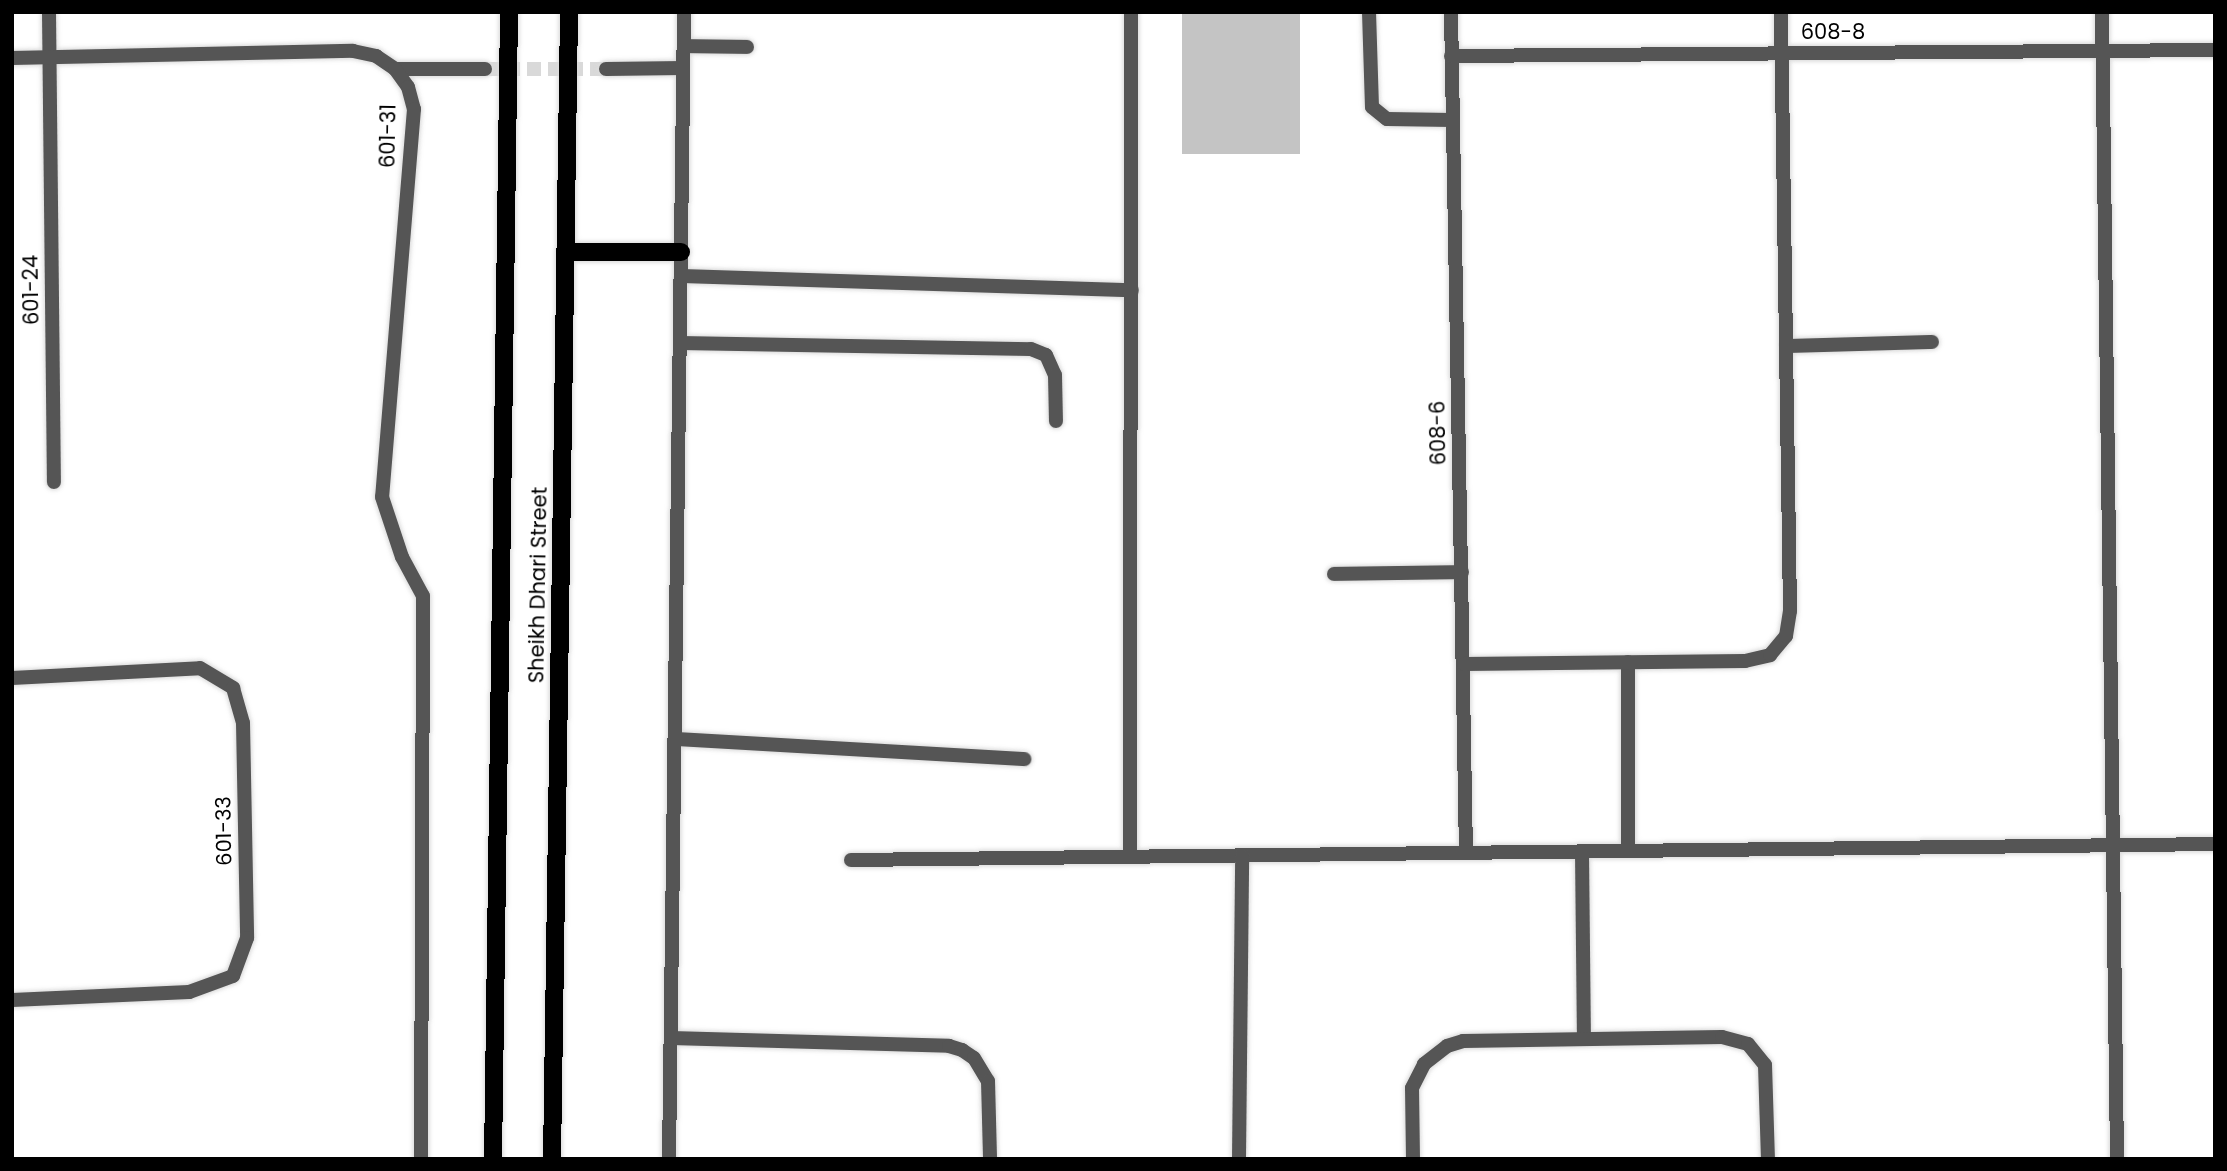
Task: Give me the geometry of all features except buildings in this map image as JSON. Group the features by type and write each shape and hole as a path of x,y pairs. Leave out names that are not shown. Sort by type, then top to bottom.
{"main road":[{"name":"Sheikh Dhari Street","path":"493,1159 509,12"},
{"name":"Sheikh Dhari Street","path":"552,1159 569,12"},
{"path":"566,252 681,252"}],"street":[{"name":"601-24","path":"49,12 54,482"},
{"path":"669,1159 684,12"},
{"path":"1130,857 1131,12"},
{"path":"1369,12 1372,107 1387,119 1452,120"},
{"name":"608-6","path":"1451,12 1466,853"},
{"path":"1464,664 1758,660 1770,655 1786,636 1790,611 1781,12"},
{"path":"2102,12 2117,1159"},
{"path":"684,47 747,47"},
{"name":"608-8","path":"1451,56 2215,50"},
{"path":"12,58 353,51 376,56 395,69 485,69"},
{"path":"606,69 683,68"},
{"name":"601-31","path":"395,69 408,87 414,109 382,497 402,557 423,596 421,1159"},
{"path":"681,276 1132,290"},
{"path":"1786,346 1933,342"},
{"path":"680,343 1031,349 1046,355 1055,375 1056,421"},
{"path":"1334,575 1462,572"},
{"path":"1628,662 1628,851"},
{"name":"601-33","path":"12,678 200,668 233,688 243,723 247,938 233,976 189,992 12,1000"},
{"path":"675,739 1024,759"},
{"path":"851,860 2215,844"},
{"path":"1582,852 1584,1040"},
{"path":"1239,1159 1242,856"},
{"path":"671,1038 949,1046 962,1050 974,1058 988,1081 990,1159"},
{"path":"1413,1159 1412,1088 1433,1055 1464,1041 1736,1038 1758,1054 1767,1079 1768,1159"}],"tunnel":[{"path":"485,69 606,69"}]}
